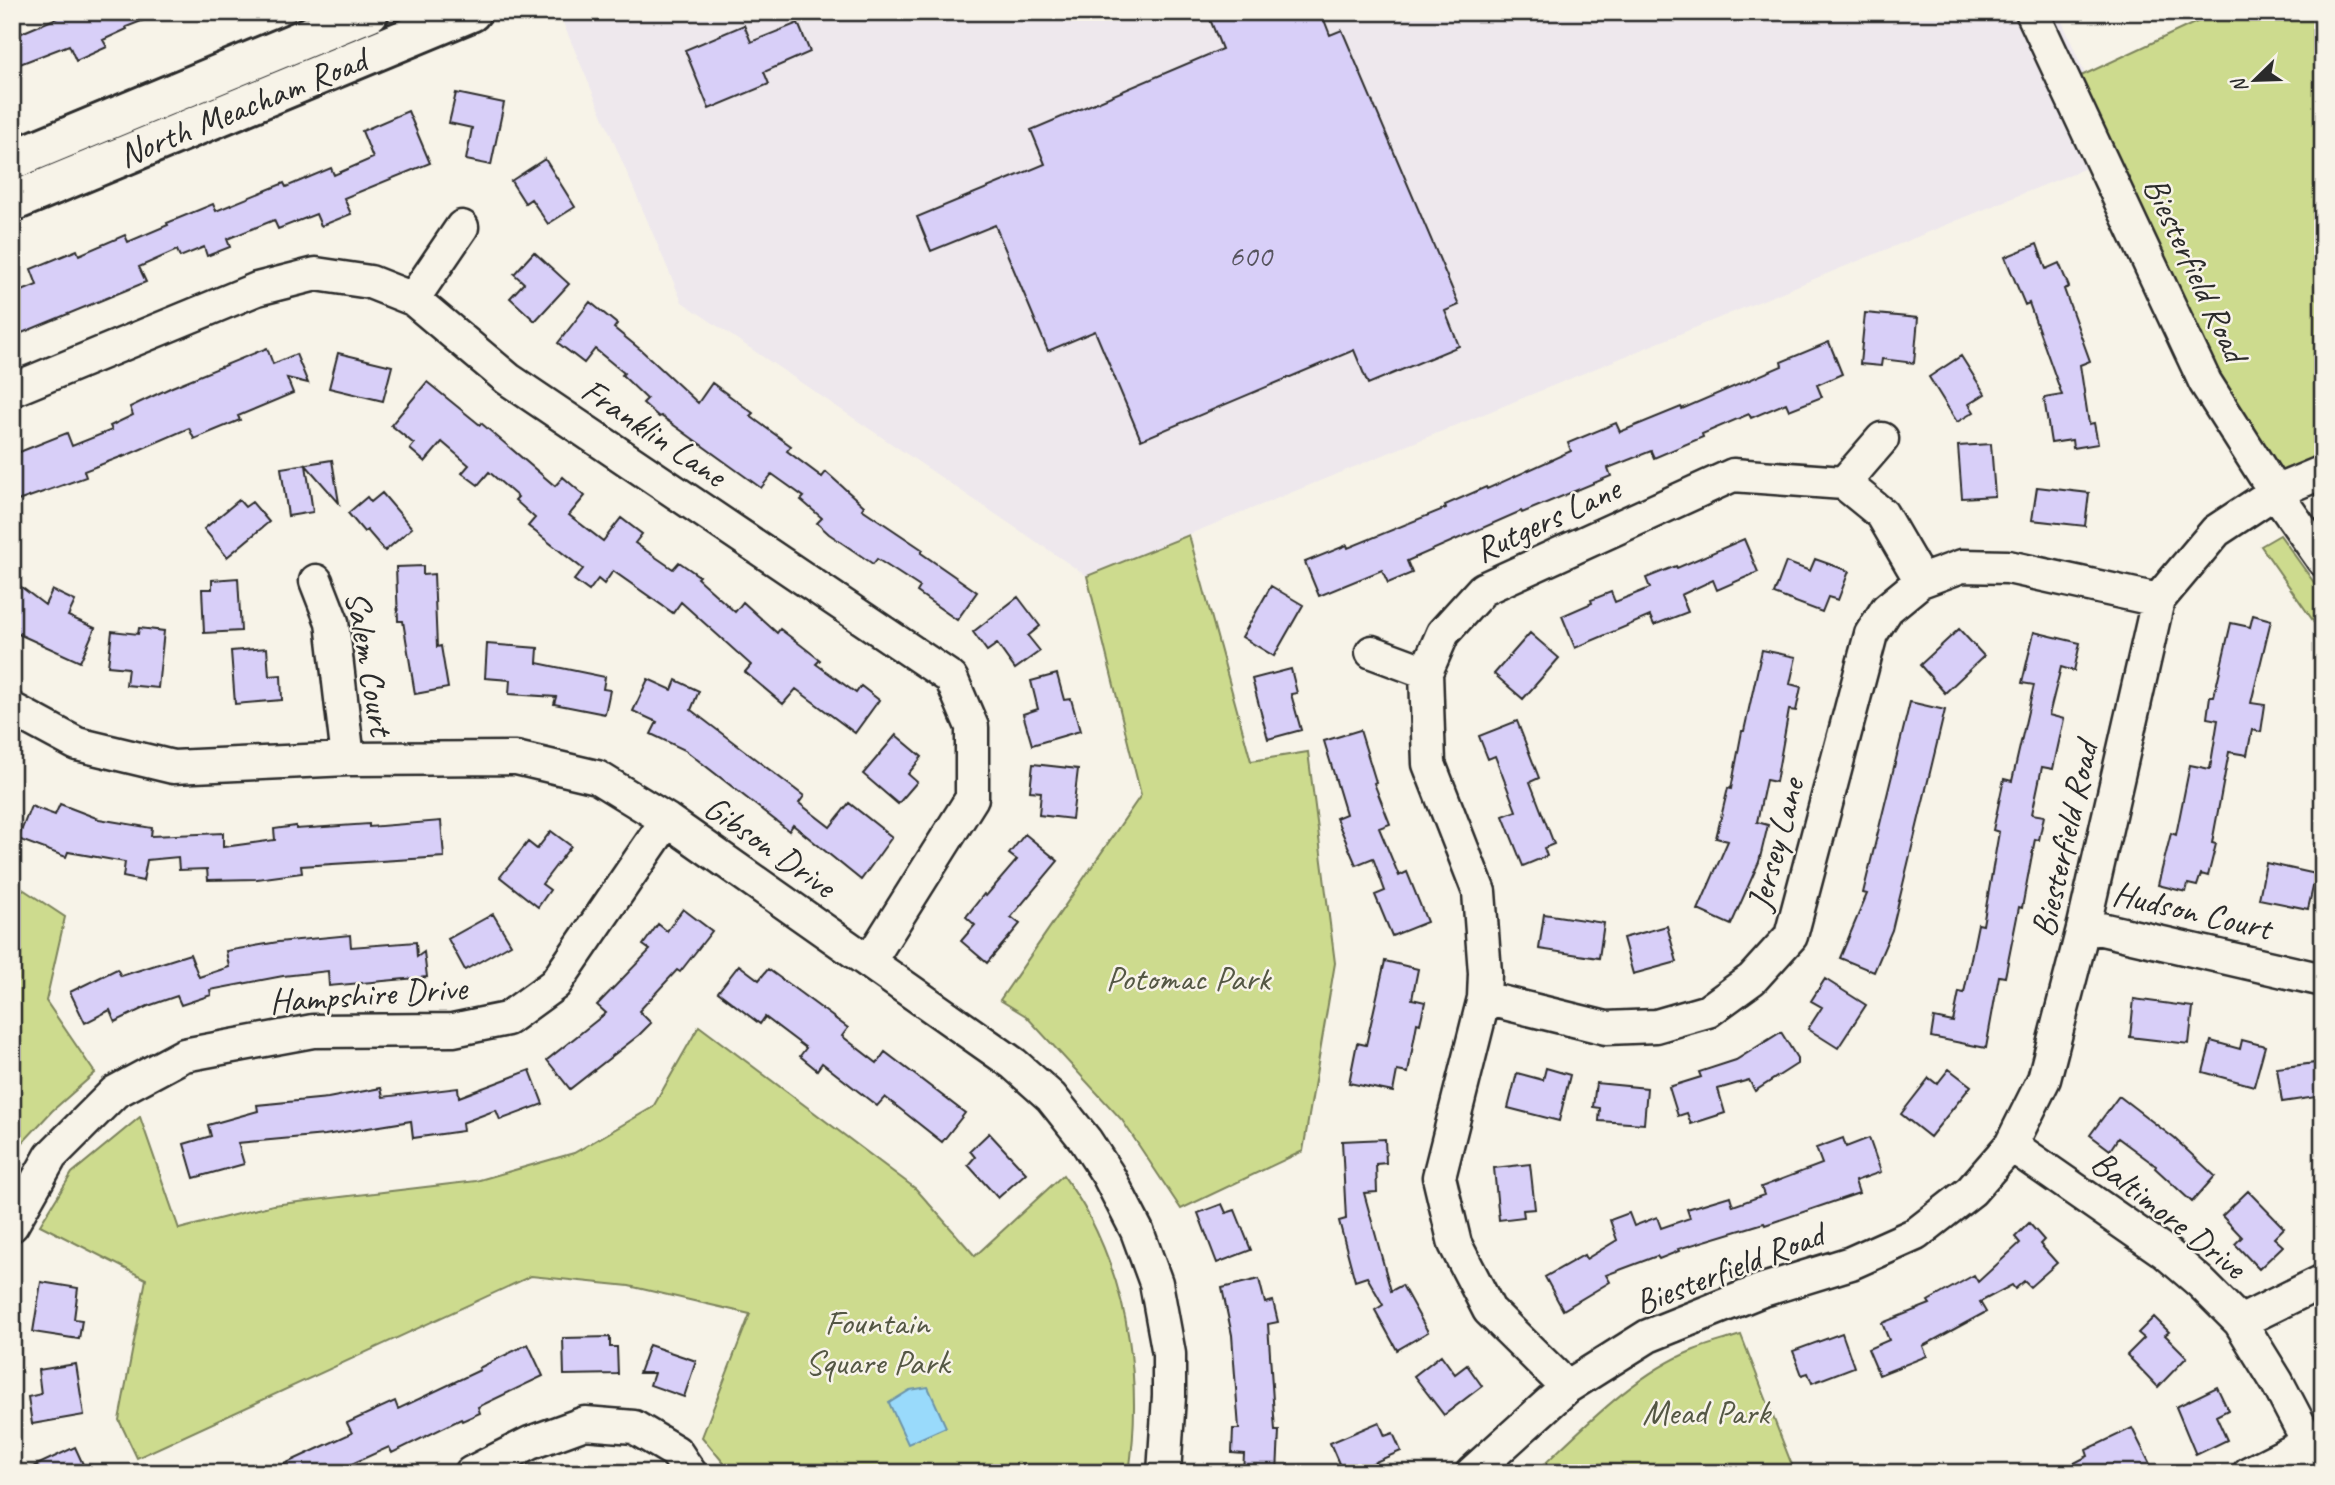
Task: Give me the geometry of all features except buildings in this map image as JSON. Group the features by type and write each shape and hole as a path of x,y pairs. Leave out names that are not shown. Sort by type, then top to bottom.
{"main road":[{"name":"North Meacham Road","path":"12,160 369,12"},
{"name":"North Meacham Road","path":"12,202 471,12"}],"street":[{"name":"Biesterfield Road","path":"1472,1473 1567,1387 1648,1336 1760,1291 1851,1263 1916,1234 1971,1191 2011,1145 2044,1079 2084,925 2158,600 2216,531 2275,492 2205,382 2032,12"},
{"path":"413,299 462,226"},
{"name":"Franklin Lane","path":"12,390 257,289 316,274 370,282 413,299 508,379 951,678 972,727 972,798 869,962"},
{"path":"1882,439 1844,483 1882,514 1921,581 1962,566 2008,567 2158,600"},
{"path":"2323,472 2275,492 2323,560"},
{"name":"Rutgers Lane","path":"1567,1387 1489,1310 1454,1244 1439,1177 1483,998 1485,972 1479,892 1429,764 1426,672 1443,633 1483,589 1733,475 1844,483"},
{"name":"Salem Court","path":"316,581 331,622 348,759"},
{"name":"Jersey Lane","path":"1483,998 1606,1028 1656,1026 1708,1011 1752,979 1791,936 1871,634 1887,608 1921,581"},
{"path":"1372,652 1426,672"},
{"name":"Gibson Drive","path":"12,709 77,744 173,767 348,759 516,758 597,777 667,820 1014,1064 1051,1097 1086,1141 1108,1175 1137,1230 1156,1283 1167,1341 1169,1396 1164,1473"},
{"name":"Hampshire Drive","path":"12,1225 51,1156 115,1092 184,1055 313,1031 453,1030 507,1019 555,984 667,820"},
{"name":"Hudson Court","path":"2084,925 2323,980"},
{"name":"Baltimore Drive","path":"2011,1145 2165,1252 2240,1322 2277,1382 2316,1456"},
{"path":"2240,1322 2323,1281"},
{"path":"471,1473 530,1443 585,1423 634,1427 676,1452 690,1473"},
{"path":"2249,1473 2316,1456"}],"shaded area":[{"path":"573,12 2058,12 2120,154 1087,576 682,302 561,18"}],"green space":[{"path":"2218,12 2323,12 2323,472 2275,492 2066,83"},
{"name":"Potomac Park","path":"1189,535 1251,761 1308,752 1335,963 1303,1151 1181,1209 1122,1120 1026,1016 1000,1000 1141,795 1087,576"},
{"path":"2280,535 2323,595 2323,640 2314,622 2261,546"},
{"path":"12,882 65,917 46,1001 95,1073 52,1111 12,1154"},
{"name":"Fountain Square Park","path":"699,1026 916,1189 975,1256 1063,1175 1077,1195 1103,1246 1123,1309 1133,1374 1133,1440 1129,1473 732,1473 702,1437 750,1314 629,1286 531,1276 137,1458 119,1420 146,1279 40,1225 72,1173 140,1117 179,1229 273,1205 476,1181 574,1153 653,1107"},
{"name":"Mead Park","path":"1741,1335 1795,1473 1535,1473 1590,1421 1651,1373 1694,1350"}],"water":[{"path":"928,1387 946,1427 908,1444 889,1403 910,1390"}]}
